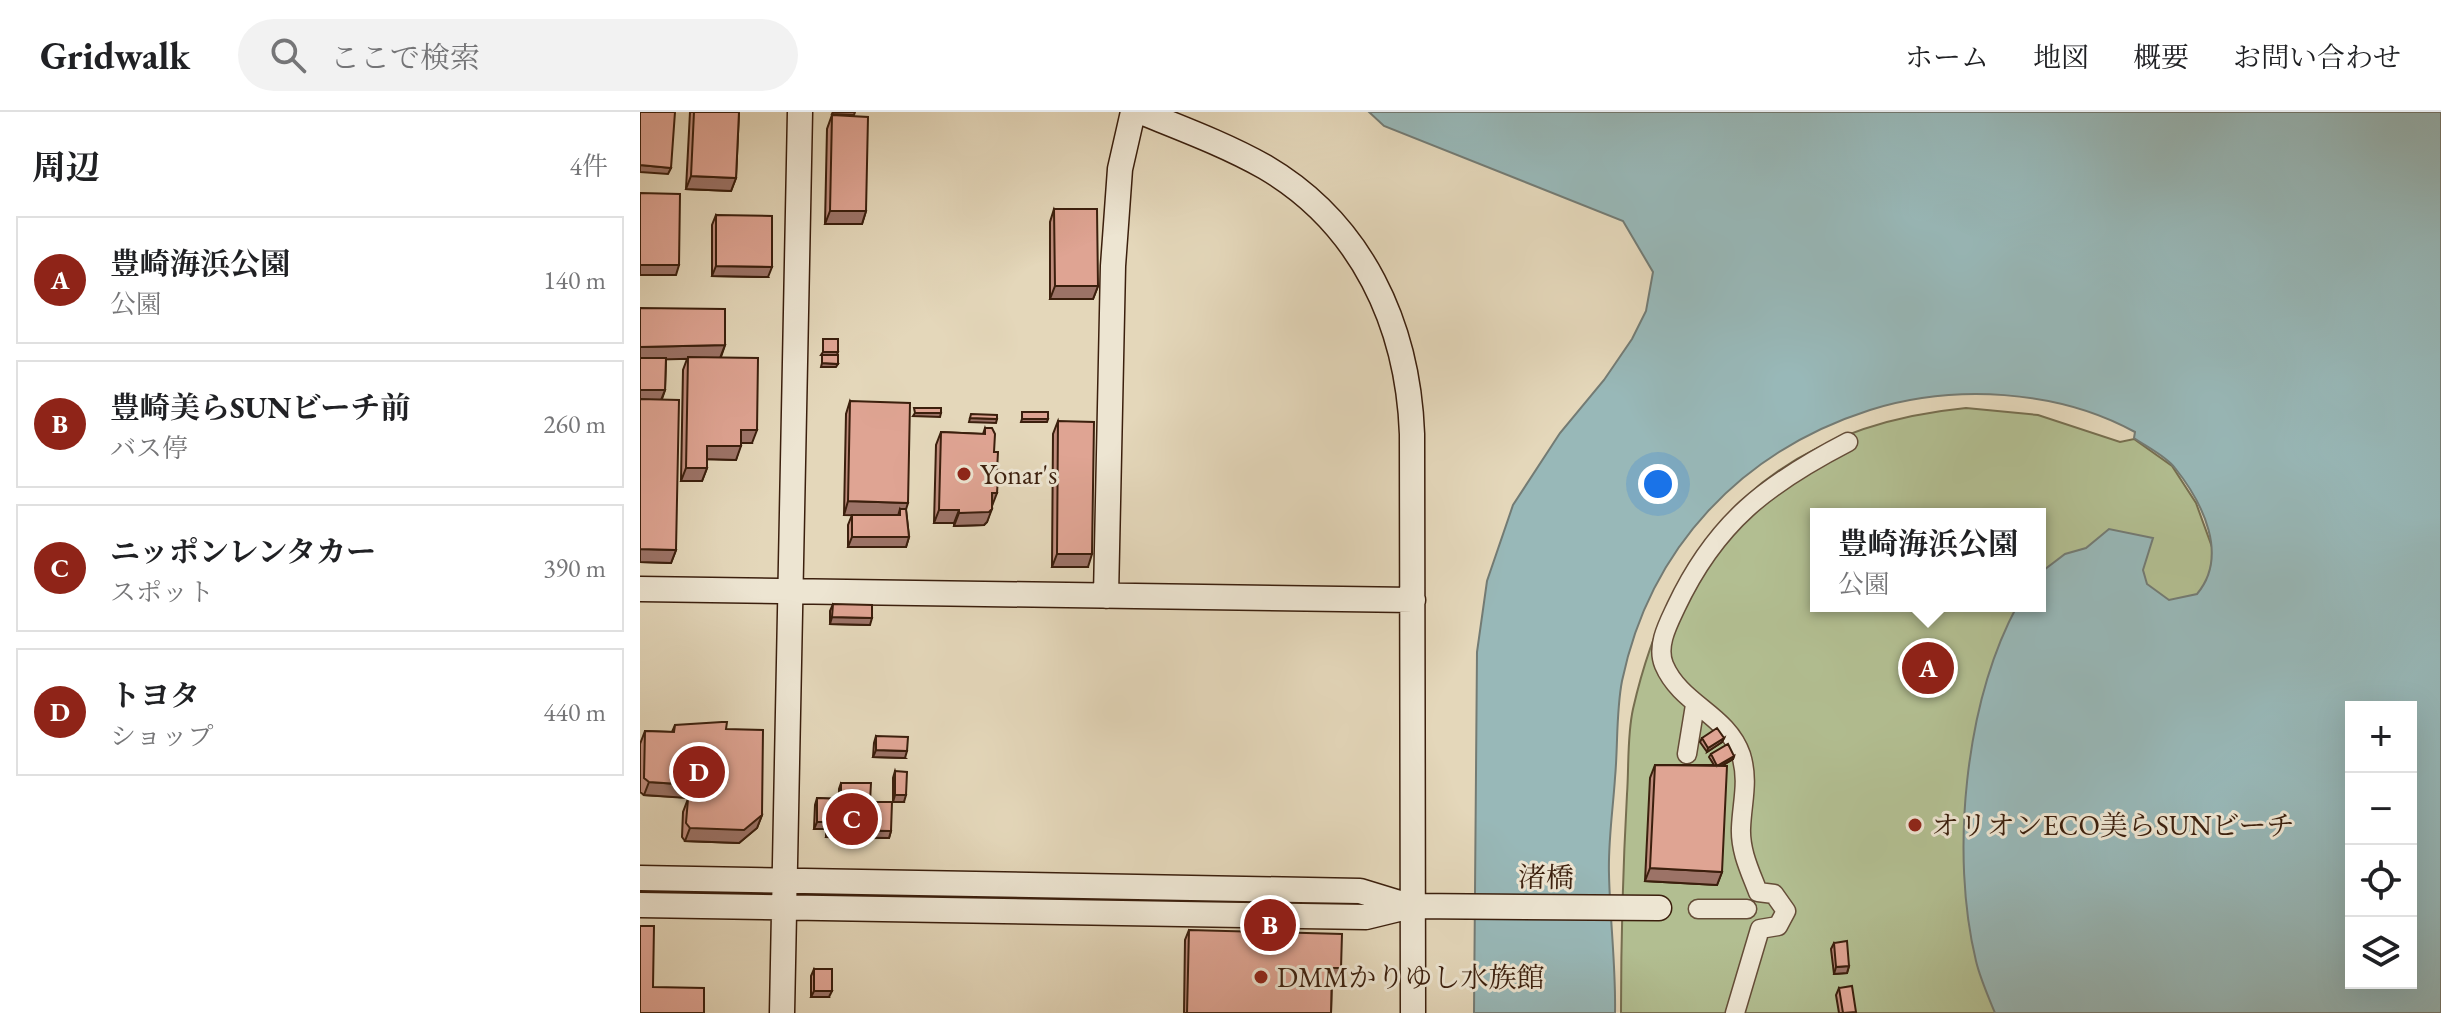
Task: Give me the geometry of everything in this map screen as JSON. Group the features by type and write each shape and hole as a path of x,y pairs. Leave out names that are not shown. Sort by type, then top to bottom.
{"street":[{"path":"782,1013 800,112"},
{"path":"1106,596 1113,266 1120,169 1133,112"},
{"path":"1141,112 1209,140 1285,180 1334,223 1376,282 1400,342 1409,386 1413,600 1413,1013"},
{"path":"1758,892 1741,844 1746,792 1740,753 1724,725 1695,705 1668,674 1661,656 1669,621 1710,548 1767,489 1848,442"},
{"path":"640,589 1413,600"},
{"path":"1687,754 1695,705"},
{"path":"640,878 1360,891 1411,906"},
{"path":"1758,892 1747,909 1750,920 1760,929"},
{"path":"1758,892 1774,894 1786,911 1778,926 1760,929"},
{"path":"640,905 1366,917 1411,906"},
{"name":"渚橋","path":"1411,906 1659,908"},
{"path":"1698,909 1747,909"},
{"path":"1735,1013 1760,929"}],"green space":[{"path":"1966,408 2038,415 2120,442 2134,439 2172,466 2196,503 2212,547 2209,1013 1621,1013 1629,741 1633,709 1651,645 1676,588 1707,539 1745,497 1790,463 1841,437 1900,419"}],"water":[{"path":"1369,112 2441,112 2441,1013 1995,1013 1978,967 1968,919 1964,827 1974,733 1985,687 2014,612 2046,612 2046,568 2065,554 2086,548 2109,529 2153,538 2143,570 2147,584 2169,600 2197,594 2211,563 2211,547 2203,513 2195,497 2175,468 2134,438 2135,432 2105,418 2039,399 1970,394 1902,402 1870,410 1824,428 1781,451 1743,478 1708,511 1679,547 1655,588 1635,633 1620,693 1609,862 1615,1013 1474,1013 1477,652 1487,581 1513,505 1560,433 1604,380 1632,339 1646,311 1653,272 1623,221 1384,126"}],"building":[{"path":"640,112 675,112 671,168 640,165"},
{"path":"694,112 739,112 736,178 691,176"},
{"path":"832,115 868,117 866,211 830,211"},
{"path":"640,193 680,194 679,265 640,265"},
{"path":"1054,209 1097,209 1098,286 1055,286"},
{"path":"716,215 772,216 772,267 716,266"},
{"path":"640,308 725,309 725,345 640,347"},
{"path":"823,339 838,339 838,352 823,352"},
{"path":"822,355 838,355 838,364 822,363"},
{"path":"688,357 758,358 757,430 741,430 741,446 707,446 707,468 686,468"},
{"path":"640,358 666,358 665,390 640,390"},
{"path":"640,399 679,400 676,550 640,549"},
{"path":"850,401 910,403 908,503 848,501"},
{"path":"914,408 941,408 941,413 915,413"},
{"path":"1022,412 1048,412 1048,419 1022,419"},
{"path":"971,414 997,415 997,419 970,418"},
{"path":"1058,421 1094,422 1092,554 1057,554"},
{"name":"Yonar's","path":"985,428 992,428 995,434 994,452 998,452 997,471 993,471 993,477 998,477 997,493 992,493 992,509 989,512 959,513 959,510 939,510 941,432 985,434"},
{"path":"900,509 906,509 909,537 852,537 852,515 900,515"},
{"path":"833,604 872,605 872,618 832,617"},
{"path":"727,722 726,729 763,730 762,815 744,830 690,828 686,823 688,799 706,796 707,786 649,782 644,778 645,731 674,732 675,725"},
{"path":"1717,728 1724,738 1708,748 1702,738"},
{"path":"876,736 908,737 907,751 876,750"},
{"path":"1728,744 1734,756 1717,766 1711,754"},
{"path":"1655,765 1727,766 1722,872 1650,868"},
{"path":"895,771 907,772 906,795 895,795"},
{"path":"841,783 871,783 870,802 892,802 891,831 829,830 829,822 817,822 817,798 841,799"},
{"path":"640,926 654,926 653,987 704,988 704,1013 640,1013"},
{"name":"DMMかりゆし水族館","path":"1189,930 1342,934 1341,968 1332,968 1331,1013 1187,1013"},
{"path":"1847,941 1849,966 1836,967 1834,943"},
{"path":"814,969 832,969 832,991 814,991"},
{"path":"1852,986 1856,1012 1843,1013 1839,988"}],"place":[{"name":"Yonar's","path":"964,474"},
{"name":"豊崎海浜公園","path":"1928,668"},
{"name":"トヨタ","path":"699,772"},
{"name":"ニッポンレンタカー","path":"852,819"},
{"name":"オリオンECO美らSUNビーチ","path":"1915,825"},
{"name":"豊崎美らSUNビーチ前","path":"1270,925"},
{"name":"DMMかりゆし水族館","path":"1261,977"}]}
